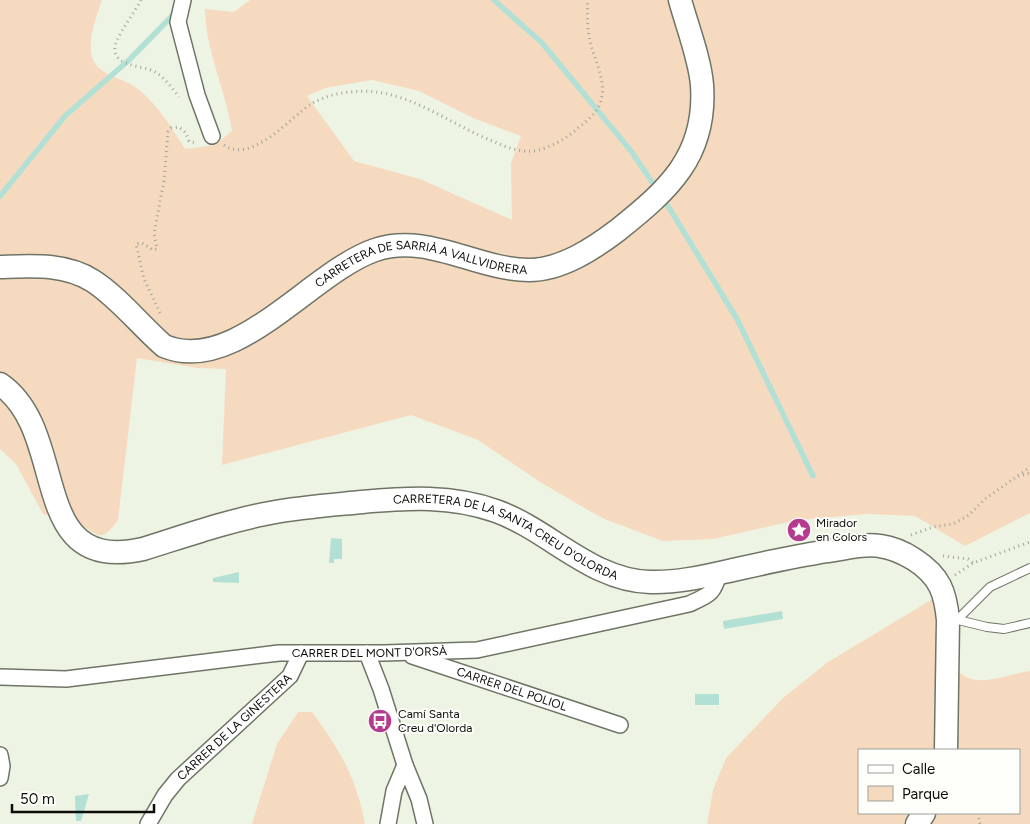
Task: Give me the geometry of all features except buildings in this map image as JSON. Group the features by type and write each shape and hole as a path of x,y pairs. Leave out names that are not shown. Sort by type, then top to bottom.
{"main road":[{"name":"CARRETERA DE SARRIÀ A VALLVIDRERA","path":"0,267 48,266 79,274 101,288 164,346 176,351 199,352 215,349 238,340 342,267 376,250 406,245 417,246 456,254 487,264 517,269 544,269 564,262 586,252 631,219 668,187 687,160 698,132 702,84 680,0"},
{"name":"CARRETERA DE LA SANTA CREU D'OLORDA","path":"0,384 20,403 32,420 60,514 71,533 86,546 103,551 125,553 143,549 268,513 411,497 468,502 498,512 522,523 606,572 627,580 650,582 679,581 794,556 861,546 879,546 911,558 930,572 940,586 953,620 946,749"}],"street":[{"path":"184,0 178,22 197,95 212,136"},
{"name":"CARRER DEL MONT D'ORSÀ","path":"0,677 76,678 253,655 477,650 671,609 710,595 715,587 719,573"},
{"name":"CARRER DE LA GINESTERA","path":"148,824 165,795 178,779 290,676 301,653"},
{"path":"366,653 382,689 405,765 420,799 425,824"},
{"name":"CARRER DEL POLIOL","path":"404,653 620,725"},
{"path":"0,755 2,766 0,778"},
{"path":"388,824 394,790 405,765"}],"lane":[{"path":"953,620 990,587 1030,568"},
{"path":"953,620 1004,629 1030,623"}],"path":[{"path":"141,0 118,39 116,51 118,58 130,66 154,71 166,81 182,100"},
{"path":"161,316 144,279 136,244 142,243 153,250 157,249 154,234 155,222 164,181 170,128 179,127 186,133 188,141 197,143 212,136 227,147 250,147 272,136 310,105 324,98 338,94 368,91 384,93 418,104 472,133 508,148 522,151 538,150 572,134 594,116 601,103 603,89 587,25 588,0"},
{"path":"907,537 933,527 953,524 969,515 985,499 1030,467"},
{"path":"1015,476 1030,473"},
{"path":"973,563 1030,542"}],"green space":[{"path":"0,0 102,0 92,36 91,54 94,62 104,72 134,86 152,102 185,149 215,145 232,131 208,39 205,9 234,12 250,0 1030,0 1030,513 965,546 915,516 867,514 798,520 713,539 663,541 602,518 540,482 478,440 411,415 222,465 226,369 197,368 137,358 118,520 108,532 103,535 95,534 70,519 43,514 16,464 0,449","holes":["372,80 419,91 473,118 521,136 511,163 512,220 420,179 354,161 307,96 325,88"]},
{"path":"936,597 935,627 937,644 946,660 954,668 968,678 976,680 1030,671 1030,824 707,824 713,790 726,758 783,698 828,662"},
{"path":"298,712 312,712 339,751 352,778 365,824 252,824 277,744"}],"water":[{"path":"331,538 342,539 342,559 334,559 334,563 329,563"},
{"path":"239,572 239,583 213,582 213,578"},
{"path":"782,611 783,619 724,629 723,621"},
{"path":"695,694 719,694 719,705 695,705"},
{"path":"89,794 81,821 76,821 75,796"}],"waterway":[{"path":"494,0 542,43 631,151 652,182"},
{"path":"0,196 65,116 129,60 174,14"},
{"path":"668,206 737,319 813,476"}],"place":[{"name":"Mirador en Colors","path":"799,530"},
{"name":"Camí Santa Creu d'Olorda","path":"380,721"}]}
